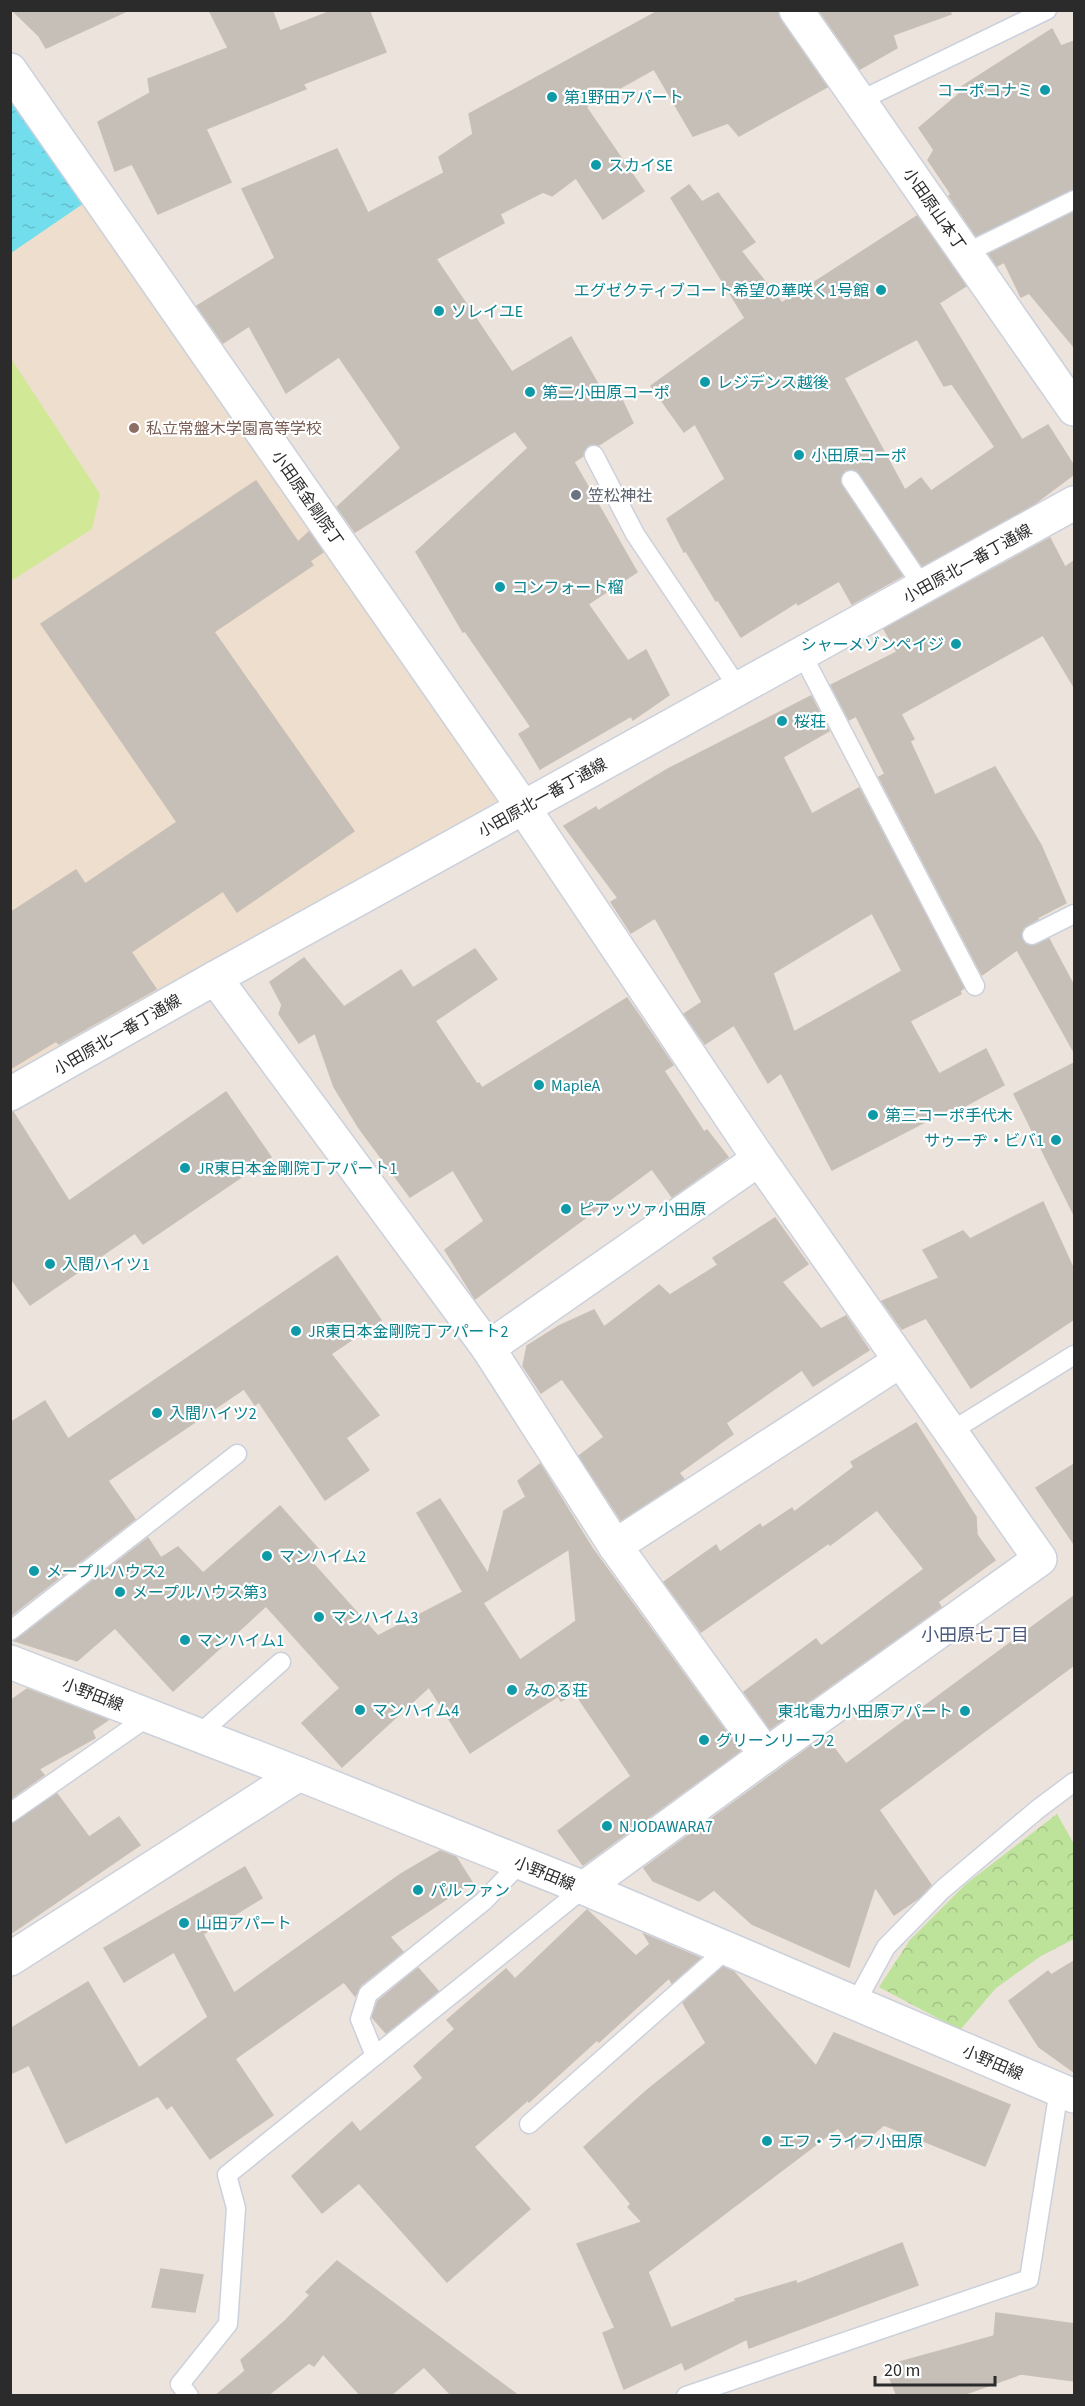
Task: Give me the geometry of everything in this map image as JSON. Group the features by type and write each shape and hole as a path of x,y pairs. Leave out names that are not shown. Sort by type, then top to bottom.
{"street":[{"name":"小田原山本丁","path":"796,10 1074,408"},
{"name":"小田原金剛院丁","path":"10,70 523,807 759,1159 1040,1559 766,1755"},
{"name":"小田原北一番丁通線","path":"10,1094 215,978 1074,503"},
{"path":"215,978 488,1348 615,1546 766,1755 584,1888"},
{"path":"488,1348 759,1159"},
{"path":"615,1546 900,1362"},
{"name":"小野田線","path":"10,1662 584,1888 1067,2093"},
{"path":"10,1959 299,1774"}],"lane":[{"path":"859,101 1047,10"},
{"path":"966,253 1074,200"},
{"path":"594,455 635,534 739,688"},
{"path":"851,480 923,587"},
{"path":"802,654 975,986"},
{"path":"1032,935 1074,914"},
{"path":"950,1432 1074,1355"},
{"path":"10,1631 237,1454"},
{"path":"198,1735 281,1662"},
{"path":"10,1813 149,1716"},
{"path":"855,2004 886,1947 943,1889 1038,1809 1074,1782"},
{"path":"375,2055 360,2019 368,1994 484,1900 520,1863"},
{"path":"189,2396 180,2384 228,2324 236,2208 227,2175 584,1888"},
{"path":"529,2124 727,1949"},
{"path":"686,2396 731,2388 1029,2279 1067,2093"}],"shaded area":[{"name":"私立常盤木学園高等学校","path":"10,70 505,796 11,1082 10,1082"}],"green space":[{"path":"10,357 100,494 92,529 11,581"},
{"path":"1057,1814 1074,1844 1074,1939 1041,1956 996,1988 960,2030 879,1987 910,1940 966,1884"}],"water":[{"path":"10,75 93,197 11,253 10,253"}],"building":[{"path":"12,10 129,10 46,48 39,36"},
{"path":"209,10 272,10 280,31 334,10 369,10 386,52 303,84 306,89 206,129 231,182 158,214 132,164 115,171 98,122 150,93 148,79 228,48"},
{"path":"660,10 777,10 781,21 827,87 739,136 728,123 693,136 654,69 586,107 644,191 603,219 576,178 552,196 543,192 500,214 504,223 436,259 512,372 571,337 602,391 614,383 633,423 599,445 588,445 583,456 574,462 637,572 588,604 628,661 646,650 669,695 633,720 631,716 540,769 519,734 531,727 465,631 463,632 416,552 528,448 515,431 355,532 337,507 401,448 339,357 286,393 249,326 223,343 197,306 275,258 242,189 337,149 368,213 444,173 439,157 473,134 469,114"},
{"path":"819,10 950,10 951,14 893,35 897,48 860,69"},
{"path":"1052,29 1061,46 1074,41 1074,189 976,236 928,160 934,150 919,128 960,93 958,89"},
{"path":"689,185 702,202 718,193 755,242 741,251 782,303 917,216 966,286 939,303 1022,440 1048,425 1074,466 1074,474 1034,504 922,566 860,474 855,470 845,470 841,476 842,486 902,576 852,604 839,581 798,605 797,602 741,637 686,551 684,552 667,519 725,479 695,424 684,432 651,386 745,318 671,198","holes":["917,339 944,386 952,384 995,447 931,491 921,478 905,490 844,378"]},
{"path":"1074,212 1074,347 1029,293 1021,297 1004,262 997,266 989,254"},
{"path":"256,481 298,542 309,532 323,552 310,561 313,565 214,632 354,831 237,912 223,891 131,952 156,989 59,1044 56,1041 10,1069 10,913 76,870 85,884 177,822 41,624"},
{"path":"1050,538 1065,567 1074,561 1074,687 1043,635 901,714 914,739 910,741 935,795 995,767 1041,845 1066,903 1037,918 1023,928 1021,935 1025,944 1031,946 1049,939 1074,986 1074,1052 1017,950 982,975 879,777 885,774 856,716 849,720 831,685 897,652 884,629"},
{"path":"811,696 829,731 783,757 812,814 859,788 964,988 960,991 961,994 910,1021 939,1074 986,1049 1004,1085 952,1113 950,1109 832,1170 781,1073 768,1083 734,1025 705,1044 684,1014 702,1002 655,918 631,933 611,902 618,898 564,826 596,807 598,811 668,769","holes":["872,913 902,971 794,1032 773,973"]},
{"path":"475,949 497,979 435,1021 477,1084 479,1083 482,1088 627,998 673,1065 664,1071 704,1132 707,1130 728,1157 672,1197 652,1169 475,1299 445,1250 484,1221 453,1170 410,1197 359,1128 334,1087 315,1033 299,1043 279,1014 282,1005 270,982 304,958 344,1007 401,970 413,988"},
{"name":"サゥーヂ・ビバ1","path":"1074,1063 1074,1215 1014,1094"},
{"path":"226,1092 271,1157 143,1244 135,1233 30,1305 10,1277 10,1113 13,1112 69,1201"},
{"path":"1043,1202 1074,1270 1074,1319 971,1388 926,1318 902,1329 882,1301 939,1278 923,1250 963,1231 970,1239"},
{"path":"775,1218 808,1264 782,1282 821,1329 846,1316 869,1350 813,1386 802,1370 726,1423 733,1434 679,1473 684,1479 621,1520 579,1456 604,1437 562,1379 541,1393 523,1366 527,1346 559,1326 594,1310 604,1327 659,1285 670,1295 718,1265 713,1258"},
{"path":"337,1256 381,1320 331,1354 379,1415 346,1438 369,1470 325,1500 259,1402 255,1405 244,1389 108,1481 135,1519 10,1616 10,1423 45,1401 68,1439"},
{"path":"916,1423 976,1517 977,1535 995,1560 938,1602 941,1607 770,1729 744,1692 816,1639 821,1646 924,1569 877,1510 830,1545 829,1543 701,1632 664,1582 716,1545 720,1552 760,1524 762,1528 792,1508 794,1512 854,1467 851,1462"},
{"path":"540,1464 592,1548 740,1751 583,1865 558,1831 631,1776 575,1693 561,1701 558,1696 470,1753 429,1687 342,1767 302,1723 340,1688 266,1606 173,1691 115,1628 77,1661 15,1641 148,1538 161,1558 178,1547 203,1573 280,1506 319,1550 309,1559 378,1636 463,1592 417,1513 440,1499 488,1574 504,1511 526,1497 518,1481","holes":["569,1549 576,1621 520,1660 483,1603"]},
{"path":"1074,1464 1074,1544 1036,1488"},
{"path":"1074,1596 1074,1665 879,1810 931,1885 919,1898 894,1915 875,1887 849,1967 752,1924 714,1890 699,1901 653,1881 644,1868 825,1736 846,1764"},
{"path":"27,1689 108,1720 92,1731 95,1738 39,1769 44,1775 10,1799 10,1701"},
{"path":"57,1794 89,1837 119,1817 140,1845 10,1934 10,1824"},
{"path":"440,1851 456,1857 472,1882 390,1937 403,1952 361,1985 355,1996 344,1982 235,2059 273,2115 210,2159 172,2105 167,2109 158,2096 66,2143 29,2065 10,2074 10,2029 88,1982 139,2068 208,2017 174,1952 124,1982 104,1948 245,1867 262,1898 203,1934 234,1993 401,1874"},
{"path":"587,1910 636,1956 650,1944 644,1934 700,1958 672,1983 669,1978 599,2042 597,2040 529,2102 528,2100 474,2147 530,2209 447,2282 359,2183 322,2213 292,2176 352,2122 360,2132 423,2078 414,2066 455,2029 447,2020 506,1969 515,1979"},
{"path":"1074,1961 1074,2072 1039,2047 1009,2001 1048,1971 1051,1975"},
{"path":"723,1967 734,1972 816,2066 834,2033 1010,2105 985,2166 884,2125 855,2149 838,2128 648,2272 671,2328 736,2301 735,2299 796,2281 797,2284 902,2243 918,2285 749,2348 747,2339 685,2370 682,2362 624,2389 603,2333 615,2328 577,2244 642,2222 628,2207 631,2204 584,2147 646,2091 706,2043 683,2003"},
{"path":"418,1968 438,1991 386,2033 372,2017 378,2001"},
{"path":"337,2261 519,2396 452,2396 424,2367 390,2396 361,2396 323,2354 314,2366 309,2363 267,2396 215,2396 245,2371 241,2360 286,2320 310,2295 306,2292"},
{"path":"161,2269 203,2275 195,2312 152,2307"},
{"path":"996,2313 1074,2324 1074,2381 1021,2374 960,2396 897,2396 885,2366 994,2336"}],"place":[{"name":"コーポコナミ","path":"1045,90"},
{"name":"第1野田アパート","path":"552,97"},
{"name":"スカイSE","path":"596,165"},
{"name":"エグゼクティブコート希望の華咲く1号館","path":"881,290"},
{"name":"ソレイユE","path":"439,311"},
{"name":"レジデンス越後","path":"705,382"},
{"name":"第二小田原コーポ","path":"530,392"},
{"name":"私立常盤木学園高等学校","path":"134,428"},
{"name":"小田原コーポ","path":"799,455"},
{"name":"笠松神社","path":"576,495"},
{"name":"コンフォート榴","path":"500,587"},
{"name":"シャーメゾンペイジ","path":"956,644"},
{"name":"桜荘","path":"782,721"},
{"name":"MapleA","path":"539,1085"},
{"name":"第三コーポ手代木","path":"873,1115"},
{"name":"サゥーヂ・ビバ1","path":"1056,1140"},
{"name":"JR東日本金剛院丁アパート1","path":"185,1168"},
{"name":"ピアッツァ小田原","path":"566,1209"},
{"name":"入間ハイツ1","path":"50,1264"},
{"name":"JR東日本金剛院丁アパート2","path":"296,1331"},
{"name":"入間ハイツ2","path":"157,1413"},
{"name":"マンハイム2","path":"267,1556"},
{"name":"メープルハウス2","path":"34,1571"},
{"name":"メープルハウス第3","path":"120,1592"},
{"name":"マンハイム3","path":"319,1617"},
{"name":"マンハイム1","path":"185,1640"},
{"name":"みのる荘","path":"512,1690"},
{"name":"マンハイム4","path":"360,1710"},
{"name":"東北電力小田原アパート","path":"965,1711"},
{"name":"グリーンリーフ2","path":"704,1740"},
{"name":"NJODAWARA7","path":"607,1826"},
{"name":"パルファン","path":"418,1890"},
{"name":"山田アパート","path":"184,1923"},
{"name":"エフ・ライフ小田原","path":"767,2141"}],"district":[{"name":"小田原七丁目","path":"975,1635"}]}
